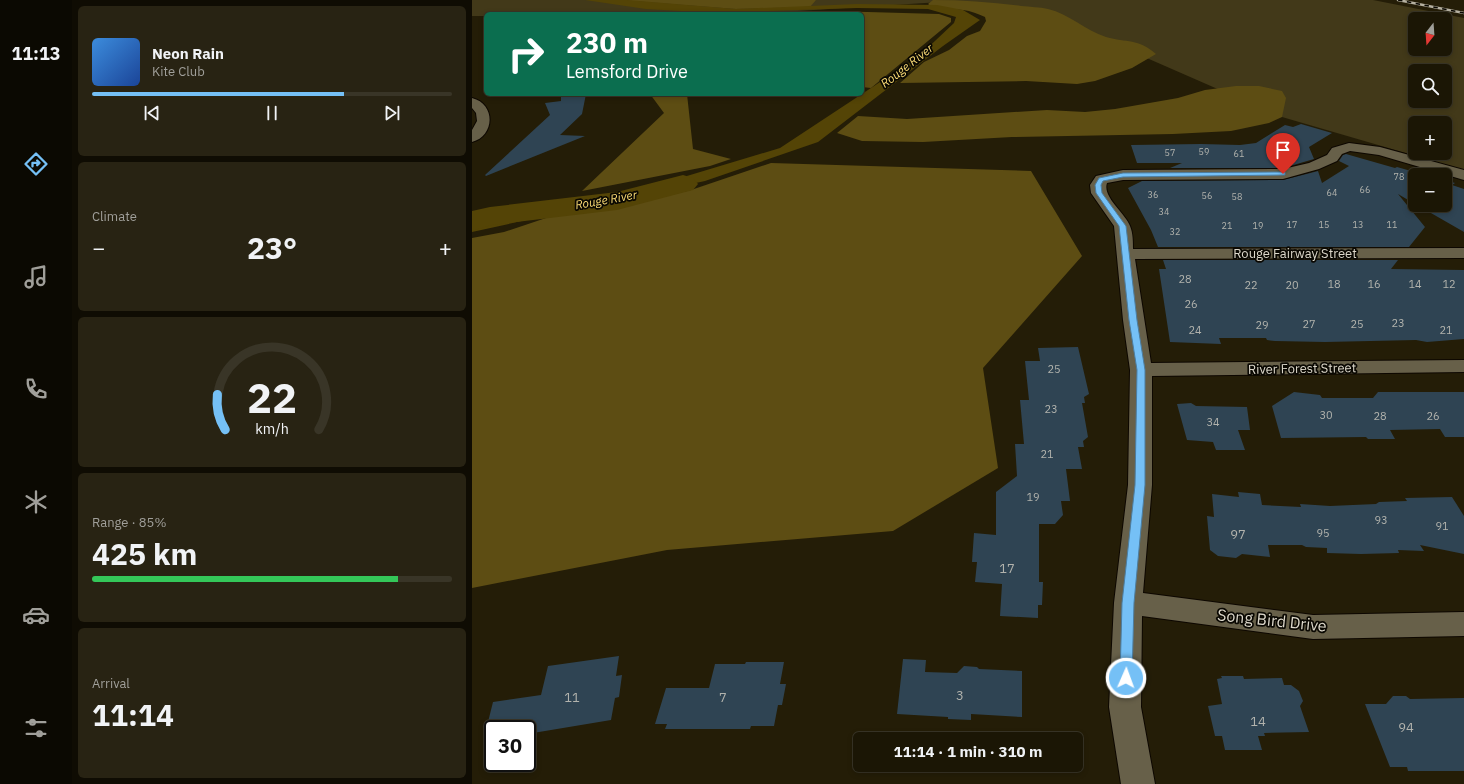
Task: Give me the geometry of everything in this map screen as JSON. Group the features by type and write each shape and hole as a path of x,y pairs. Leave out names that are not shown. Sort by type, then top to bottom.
{"street":[{"path":"472,102 478,105 484,116 482,128 472,138"},
{"path":"1138,784 1125,707 1128,603 1140,485 1141,370 1133,320 1122,226 1099,193 1098,185 1101,179 1123,175 1283,174 1314,166 1332,158 1337,151 1349,147 1380,151 1464,175"},
{"name":"Rouge Fairway Street","path":"1126,254 1464,253"},
{"name":"River Forest Street","path":"1141,370 1464,366"},
{"name":"Song Bird Drive","path":"1128,603 1313,627 1464,624"}],"shaded area":[{"path":"472,0 1373,0 1434,12 1408,12 1408,56 1452,56 1452,16 1464,18 1464,170 1430,160 1452,160 1452,116 1408,116 1408,154 1282,117 1149,59 1061,18 957,1 783,12 484,12 484,16 472,16"},
{"path":"620,0 816,0 810,7 736,9"},
{"path":"933,0 988,2 1048,9 1063,14 1098,34 1113,39 1144,45 1156,54 1132,68 1095,81 1077,84 1026,81 900,83 924,62 949,50 967,36 980,31 986,21 985,17 969,11 944,10 931,7 928,4"},
{"path":"832,11 939,14 951,18 951,22 871,88 864,87 864,12 809,12"},
{"path":"1236,86 1259,86 1282,91 1286,98 1282,117 1269,123 1231,131 1173,134 1012,137 923,142 862,141 837,133 858,116 907,119 1047,110 1085,112 1115,109 1178,98 1205,90"},
{"path":"651,96 687,96 693,149 731,159 710,166 582,191 664,113"},
{"path":"771,163 1031,171 1082,256 983,368 998,468 893,531 667,550 472,588 472,238 504,232 546,218 598,207 650,200 691,190"}],"water":[{"path":"585,0 627,0 736,9 857,4 937,5 963,10 980,20 943,46 818,142 705,181 472,232 472,218 657,185 780,148 859,96 864,96 864,93 918,57 954,23 956,17 928,9 857,8 698,12 646,9"}],"building":[{"path":"561,96 586,96 582,114 560,135 585,136 486,176 485,175 550,115 545,103 561,101"},
{"path":"1301,124 1332,133 1309,147 1314,159 1283,168 1170,168 1182,163 1137,163 1131,145 1240,145 1256,143 1285,125 1293,127"},
{"path":"1346,154 1395,168 1397,167 1408,170 1408,200 1398,194 1408,206 1408,212 1413,212 1425,227 1409,247 1158,247 1151,230 1128,188 1142,181 1283,180 1318,171 1322,183 1349,166 1339,161 1343,155"},
{"path":"1452,185 1464,189 1464,232 1429,212 1452,212"},
{"path":"1163,260 1398,260 1391,269 1464,270 1464,339 1427,342 1416,340 1325,342 1275,341 1267,340 1266,338 1219,338 1221,344 1170,342 1159,269 1166,269"},
{"path":"1078,347 1089,394 1084,397 1085,403 1082,403 1088,437 1083,441 1084,447 1078,447 1082,469 1066,469 1070,501 1061,501 1063,515 1055,524 1039,524 1039,582 1043,582 1042,605 1038,605 1038,618 1000,616 1002,584 975,582 977,562 972,562 974,533 996,535 996,492 1017,476 1015,444 1024,444 1020,400 1029,400 1025,361 1040,361 1038,348"},
{"path":"1294,392 1320,395 1322,398 1373,398 1378,392 1464,392 1464,437 1445,437 1440,429 1390,430 1395,439 1368,439 1366,437 1281,438 1272,406"},
{"path":"1191,403 1196,406 1247,407 1250,430 1238,430 1245,450 1216,450 1213,442 1187,440 1177,404"},
{"path":"1238,492 1260,494 1262,505 1301,507 1300,504 1330,506 1376,504 1379,502 1407,501 1405,498 1452,497 1464,516 1464,554 1420,545 1424,551 1398,550 1399,553 1361,554 1327,553 1327,548 1306,547 1302,545 1268,545 1270,557 1242,554 1236,558 1218,556 1210,550 1207,516 1214,517 1212,494 1239,497"},
{"path":"619,656 616,676 622,675 619,697 615,698 611,720 536,732 536,720 488,720 493,702 541,695 548,666"},
{"path":"903,659 926,660 925,672 957,673 964,666 977,667 979,669 1022,671 1022,717 971,714 971,720 897,714"},
{"path":"746,662 784,662 780,684 786,684 782,705 778,705 774,726 751,726 750,729 665,729 667,724 655,724 666,688 709,688 715,664 745,664"},
{"path":"1221,676 1243,676 1244,679 1282,678 1284,685 1291,685 1299,691 1303,701 1300,706 1309,732 1264,733 1265,736 1258,736 1262,750 1225,750 1222,736 1215,736 1208,706 1222,704 1217,679 1222,678"},
{"path":"1393,696 1406,696 1410,699 1464,698 1464,771 1408,771 1407,767 1390,767 1365,704 1386,704"}],"waterway":[{"name":"Rouge River","path":"472,221 490,216 617,201 683,184"}],"railway":[{"path":"1398,0 1464,13"}],"route":[{"path":"1126,678 1128,603 1140,485 1141,370 1133,320 1122,226 1099,193 1098,185 1101,179 1123,175 1283,174"}]}
